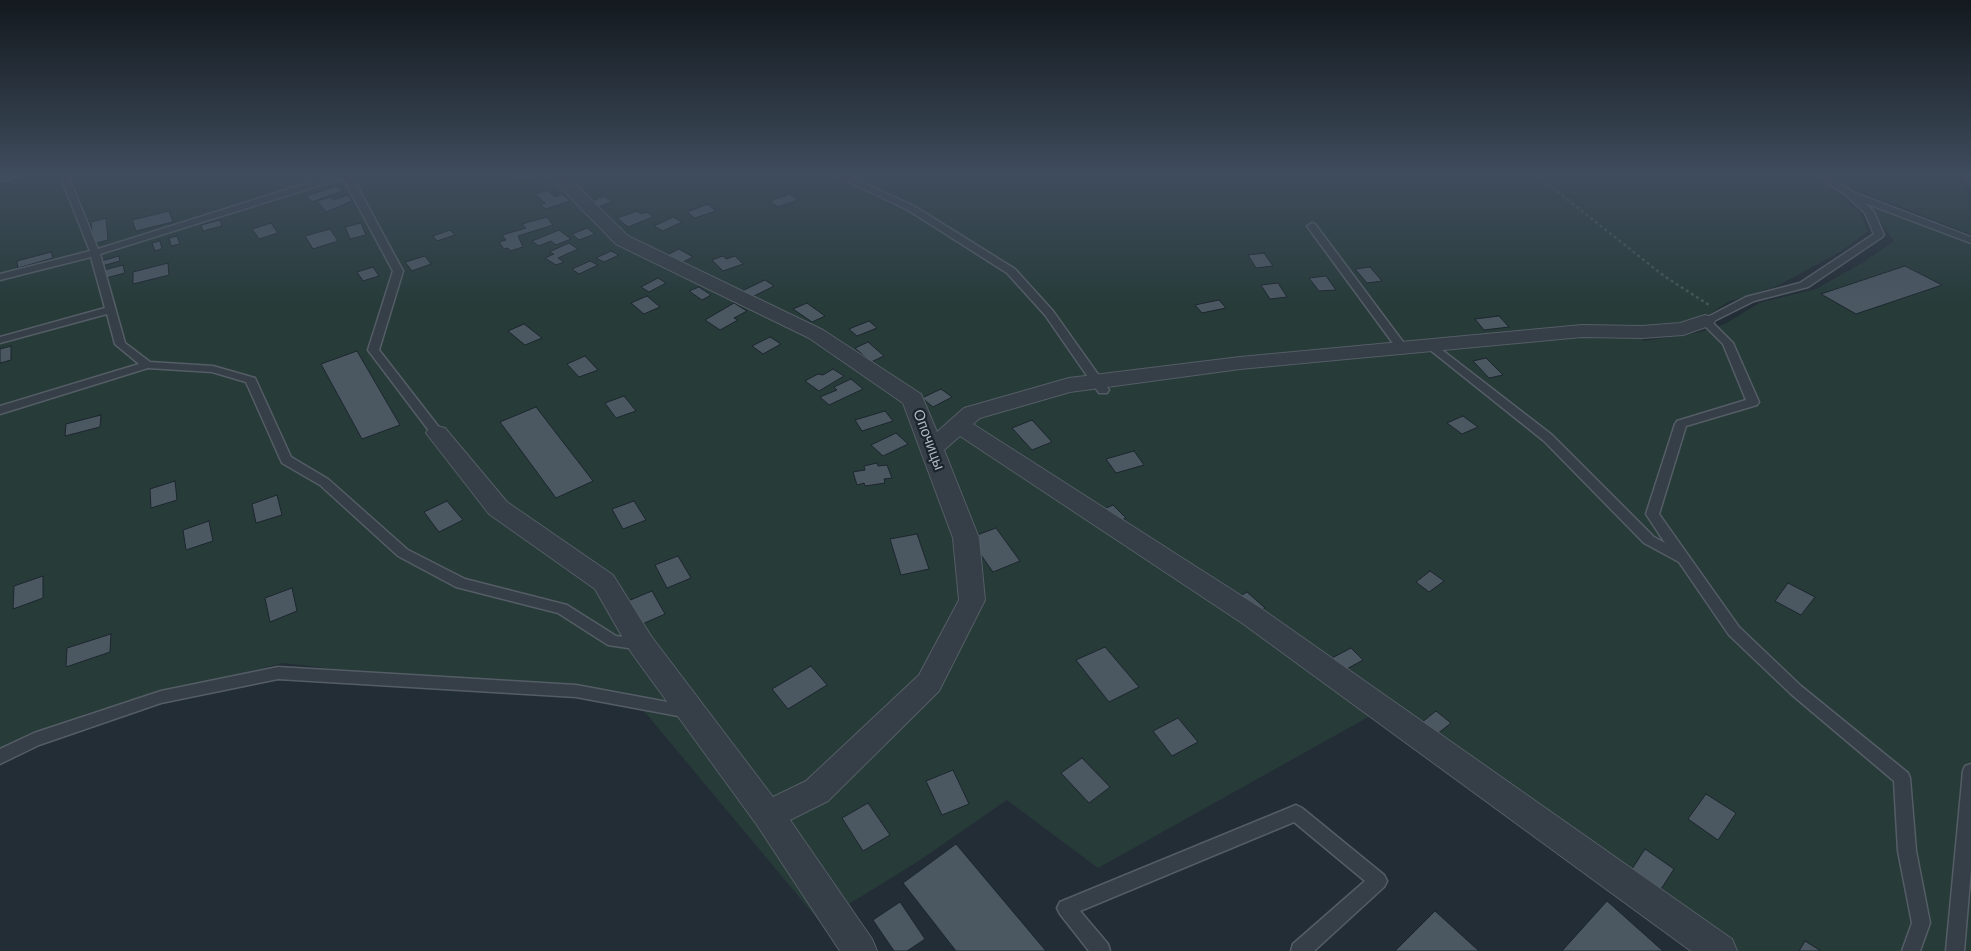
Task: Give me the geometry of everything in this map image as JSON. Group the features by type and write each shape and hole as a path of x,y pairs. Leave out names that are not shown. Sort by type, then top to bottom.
{"street":[{"name":"Опочицы","path":"599,217 622,240 816,334 913,399 966,538 972,600 929,683 817,791 768,816"},
{"path":"931,449 972,413 1017,398 1068,385 1100,386 1240,363 1582,331 1642,332 1683,329 1713,317"},
{"path":"960,425 1252,616 1720,951"},
{"path":"437,433 498,508 604,582 641,644 689,712 768,816 860,951"}],"lane":[{"path":"81,217 95,253 120,344 147,365"},
{"path":"0,277 95,253 207,217"},
{"path":"370,217 398,271 373,350 437,433"},
{"path":"926,217 1011,271 1049,313 1100,386"},
{"path":"1871,217 1879,235 1804,285 1750,299 1713,317 1728,342 1753,402 1681,424 1652,514 1734,630 1796,690 1902,778 1907,851 1921,923 1911,951"},
{"path":"1911,217 1971,240"},
{"path":"1312,226 1402,348"},
{"path":"0,340 111,310"},
{"path":"1429,345 1548,438 1649,540 1685,561"},
{"path":"0,410 147,365 213,369 251,380 286,460 324,482 403,554 461,583 562,609 613,641 641,644"},
{"path":"0,757 34,740 161,697 278,673 576,691 689,712"},
{"path":"1955,951 1971,771"},
{"path":"1101,951 1066,908 1296,813 1378,881 1300,951"}],"path":[{"path":"1590,217 1713,317"}],"green space":[{"path":"0,217 1862,217 1868,231 1840,252 1777,286 1728,302 1705,317 1669,327 1627,328 1644,341 1701,332 1725,324 1759,303 1816,289 1864,262 1894,241 1878,217 1909,217 1971,245 1971,951 1714,951 1370,716 1098,868 1007,800 917,862 820,922 639,705 283,663 88,713 0,752"},
{"path":"1928,217 1971,217 1971,234"}],"building":[{"path":"143,217 171,217 173,222 136,231 132,220"},
{"path":"547,217 553,225 518,236 523,247 510,251 508,248 504,249 499,242 506,240 502,235 526,228 522,224"},
{"path":"619,217 652,217 628,227 617,218"},
{"path":"672,217 682,222 663,231 654,226"},
{"path":"106,218 108,240 93,244 91,222"},
{"path":"220,220 222,226 203,231 201,225"},
{"path":"271,223 278,233 259,239 252,229"},
{"path":"361,223 366,235 350,239 345,227"},
{"path":"587,228 595,234 579,240 572,234"},
{"path":"330,229 338,241 313,249 305,236"},
{"path":"450,230 455,235 437,241 433,236"},
{"path":"559,230 571,239 556,245 551,241 539,246 532,241"},
{"path":"177,236 180,244 171,246 169,238"},
{"path":"160,241 162,249 155,251 152,243"},
{"path":"569,243 578,249 558,258 564,262 556,265 545,258 554,254 549,252"},
{"path":"679,249 693,257 679,264 665,256"},
{"path":"611,251 619,255 604,262 596,258"},
{"path":"51,252 53,258 18,268 17,261"},
{"path":"1264,253 1273,266 1256,268 1248,255"},
{"path":"119,256 120,261 102,266 101,261"},
{"path":"425,256 431,264 412,271 405,262"},
{"path":"723,256 726,259 735,256 743,264 723,271 712,260"},
{"path":"590,261 598,265 579,274 572,269"},
{"path":"168,263 169,275 133,284 133,272"},
{"path":"123,265 125,273 106,278 104,270"},
{"path":"1905,266 1942,285 1856,314 1821,294"},
{"path":"373,267 379,276 363,281 357,272"},
{"path":"1370,267 1382,281 1367,283 1355,269"},
{"path":"1326,276 1336,290 1319,291 1309,278"},
{"path":"658,278 666,283 649,292 641,287"},
{"path":"765,280 774,286 752,297 742,291"},
{"path":"1278,283 1287,297 1270,299 1261,285"},
{"path":"699,287 711,295 702,300 689,291"},
{"path":"647,296 660,307 644,314 631,303"},
{"path":"1219,300 1226,308 1202,313 1195,305"},
{"path":"734,303 747,311 734,318 738,320 720,330 705,320"},
{"path":"807,303 825,316 812,322 793,309"},
{"path":"1499,316 1509,327 1484,330 1475,319"},
{"path":"869,321 877,328 857,336 849,329"},
{"path":"524,324 542,338 525,345 508,331"},
{"path":"770,337 781,344 763,354 752,346"},
{"path":"868,342 884,356 871,362 855,348"},
{"path":"11,346 11,360 0,363 0,349"},
{"path":"357,351 400,425 362,439 321,364"},
{"path":"585,356 598,370 579,377 567,364"},
{"path":"1486,358 1503,375 1489,378 1473,361"},
{"path":"833,369 844,376 819,391 805,381 818,374 823,375"},
{"path":"851,379 863,389 829,405 820,397 837,390 834,387"},
{"path":"941,389 952,397 933,407 922,398"},
{"path":"624,396 636,411 616,418 605,403"},
{"path":"536,407 593,481 556,498 500,422"},
{"path":"885,411 893,421 862,431 855,420"},
{"path":"101,415 100,427 65,436 66,424"},
{"path":"1463,416 1478,427 1462,434 1447,423"},
{"path":"1032,420 1052,442 1032,450 1012,428"},
{"path":"896,433 908,444 883,456 871,445"},
{"path":"1134,451 1144,465 1116,473 1106,459"},
{"path":"877,463 878,466 887,465 892,478 884,479 885,483 865,486 864,483 857,485 853,472 865,470 864,466"},
{"path":"175,481 177,500 151,508 150,489"},
{"path":"277,495 282,515 256,523 252,504"},
{"path":"447,501 463,520 439,532 424,512"},
{"path":"634,501 646,520 623,529 612,509"},
{"path":"1113,505 1126,518 1115,523 1102,510"},
{"path":"209,521 213,541 186,550 183,530"},
{"path":"996,528 1020,561 993,572 969,538"},
{"path":"917,534 929,569 901,575 890,539"},
{"path":"678,556 691,578 667,588 655,565"},
{"path":"1430,571 1444,581 1429,592 1416,582"},
{"path":"43,576 43,598 13,609 14,586"},
{"path":"1788,583 1815,597 1801,615 1775,601"},
{"path":"292,588 297,611 270,622 265,598"},
{"path":"652,591 665,614 640,625 628,601"},
{"path":"1247,592 1265,608 1255,614 1237,598"},
{"path":"111,634 110,652 66,667 67,648"},
{"path":"1105,647 1139,687 1109,702 1076,660"},
{"path":"1351,648 1363,660 1343,671 1330,659"},
{"path":"811,666 827,685 788,709 772,689"},
{"path":"1436,711 1451,723 1436,735 1421,723"},
{"path":"1178,718 1198,742 1172,756 1153,731"},
{"path":"1082,758 1110,787 1089,803 1061,773"},
{"path":"953,770 969,804 942,815 926,781"},
{"path":"1706,794 1736,813 1718,840 1688,819"},
{"path":"868,803 890,835 863,851 842,818"},
{"path":"956,844 1046,951 956,951 903,883"},
{"path":"1645,849 1674,869 1659,892 1630,872"},
{"path":"1607,901 1663,951 1562,951"},
{"path":"900,902 925,939 907,951 894,951 873,920"},
{"path":"1435,911 1479,951 1395,951"},
{"path":"1805,941 1821,951 1799,951"}]}
